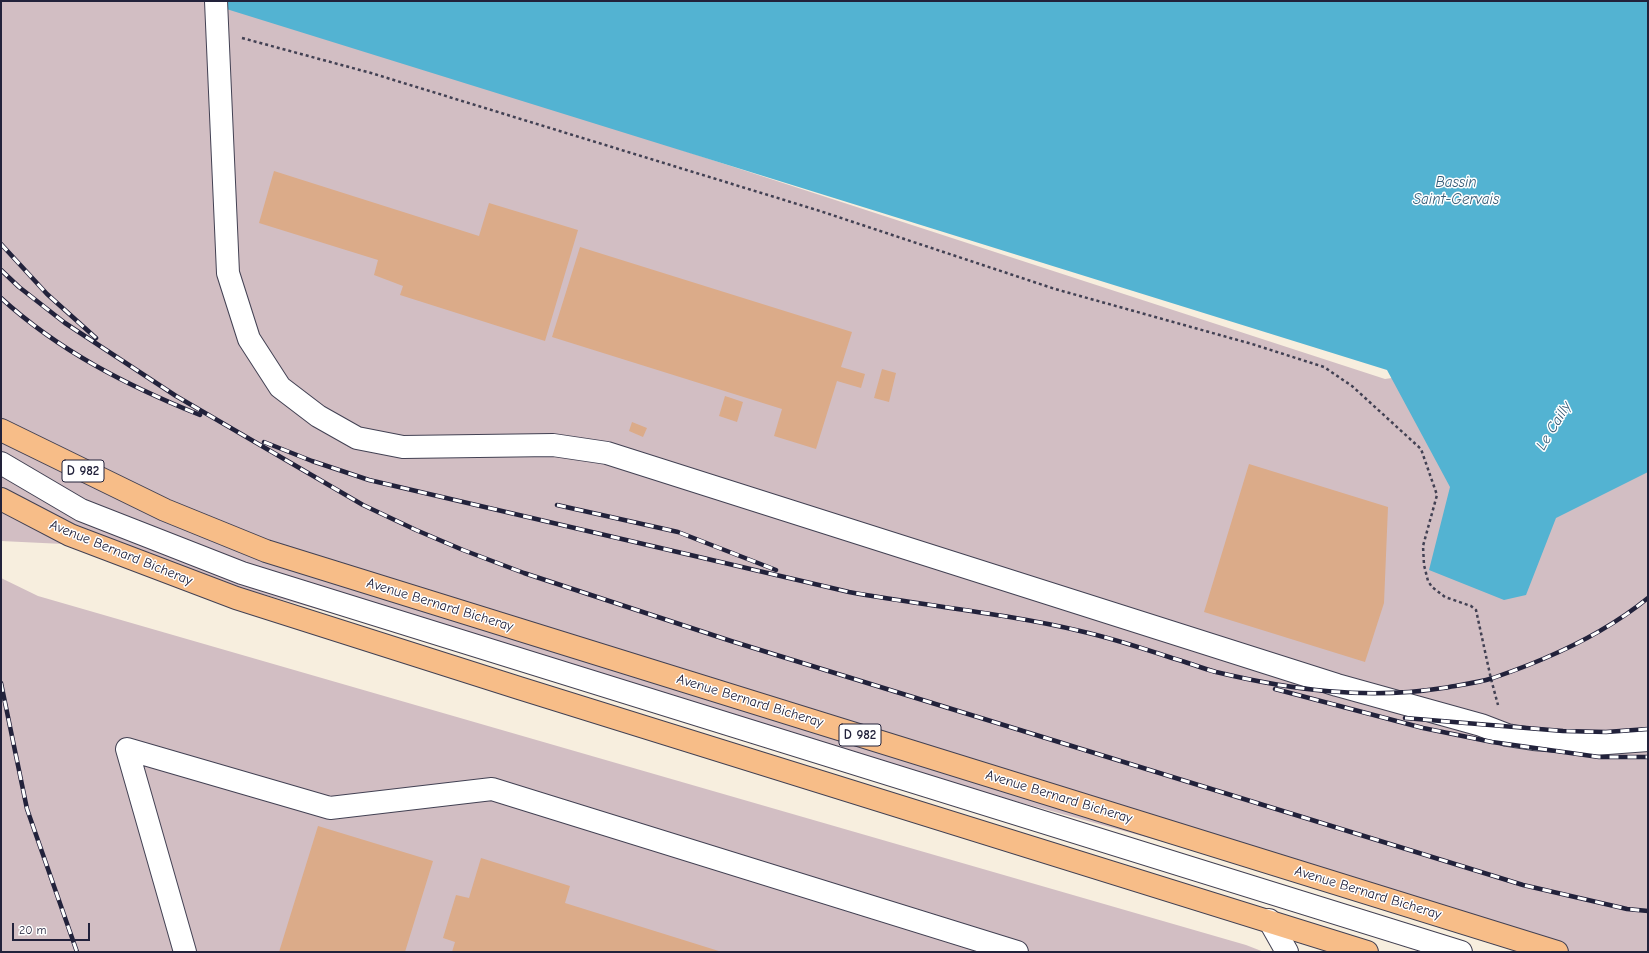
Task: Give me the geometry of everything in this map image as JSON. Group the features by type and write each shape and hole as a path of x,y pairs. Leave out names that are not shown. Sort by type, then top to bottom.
{"main road":[{"name":"Avenue Bernard Bicheray","path":"1,430 165,510 266,551 1557,952"},
{"name":"Avenue Bernard Bicheray","path":"1,499 70,535 236,598 1367,952"}],"street":[{"path":"216,1 228,273 249,340 280,387 318,416 357,438 403,447 552,444 607,453 1337,685 1481,725 1507,734 1533,739 1594,744 1648,740"},
{"path":"1,463 81,510 242,573 1461,952"},
{"path":"186,952 127,748 330,808 492,789 1017,952"},
{"path":"1268,920 1287,952"}],"path":[{"path":"218,32 371,73 827,213 1055,289 1252,344 1324,368 1352,386 1421,449 1437,495 1423,546 1424,565 1428,581 1432,587 1445,597 1470,606 1476,610 1491,678 1507,734"}],"shaded area":[{"path":"1,1 224,1 1385,379 1470,366 1648,319 1648,952 1564,952 84,545 1,541"},
{"path":"1,578 38,596 1246,945 1264,952 1,952"}],"water":[{"name":"Bassin Saint-Gervais","path":"221,1 1648,1 1648,472 1556,518 1526,595 1504,600 1429,570 1450,487 1387,370 220,7"}],"building":[{"path":"274,171 479,236 489,203 578,230 545,341 400,295 403,286 374,275 378,260 259,223"},
{"path":"580,247 852,332 841,367 865,374 861,388 837,381 816,449 774,436 782,409 552,337"},
{"path":"882,369 896,373 889,402 874,398"},
{"path":"725,396 743,402 737,422 719,416"},
{"path":"632,422 647,428 643,437 629,431"},
{"path":"1249,464 1388,507 1384,603 1365,662 1204,612"},
{"path":"318,826 433,861 405,952 279,952"},
{"path":"481,858 570,886 565,903 722,952 452,952 455,942 443,938 456,895 469,898"}],"railway":[{"path":"1,244 47,294 96,338"},
{"path":"1,270 19,287 65,323 176,396 363,505 463,550 524,573 731,641 1523,885 1627,909 1648,911"},
{"path":"1,298 46,335 95,366 147,392 200,415"},
{"path":"264,442 312,461 369,480 849,592 994,614 1080,631 1126,643 1216,672 1272,684 1301,688 1358,693 1386,693 1443,688 1487,680 1537,662 1584,640 1611,625 1648,598"},
{"path":"557,505 678,532 776,570"},
{"path":"1,683 27,809 77,952"},
{"path":"1275,689 1423,728 1492,742 1599,757 1648,757"},
{"path":"1405,718 1563,731 1606,732 1648,729"}],"water label":[{"name":"Le Cailly","path":"1554,426"}]}
